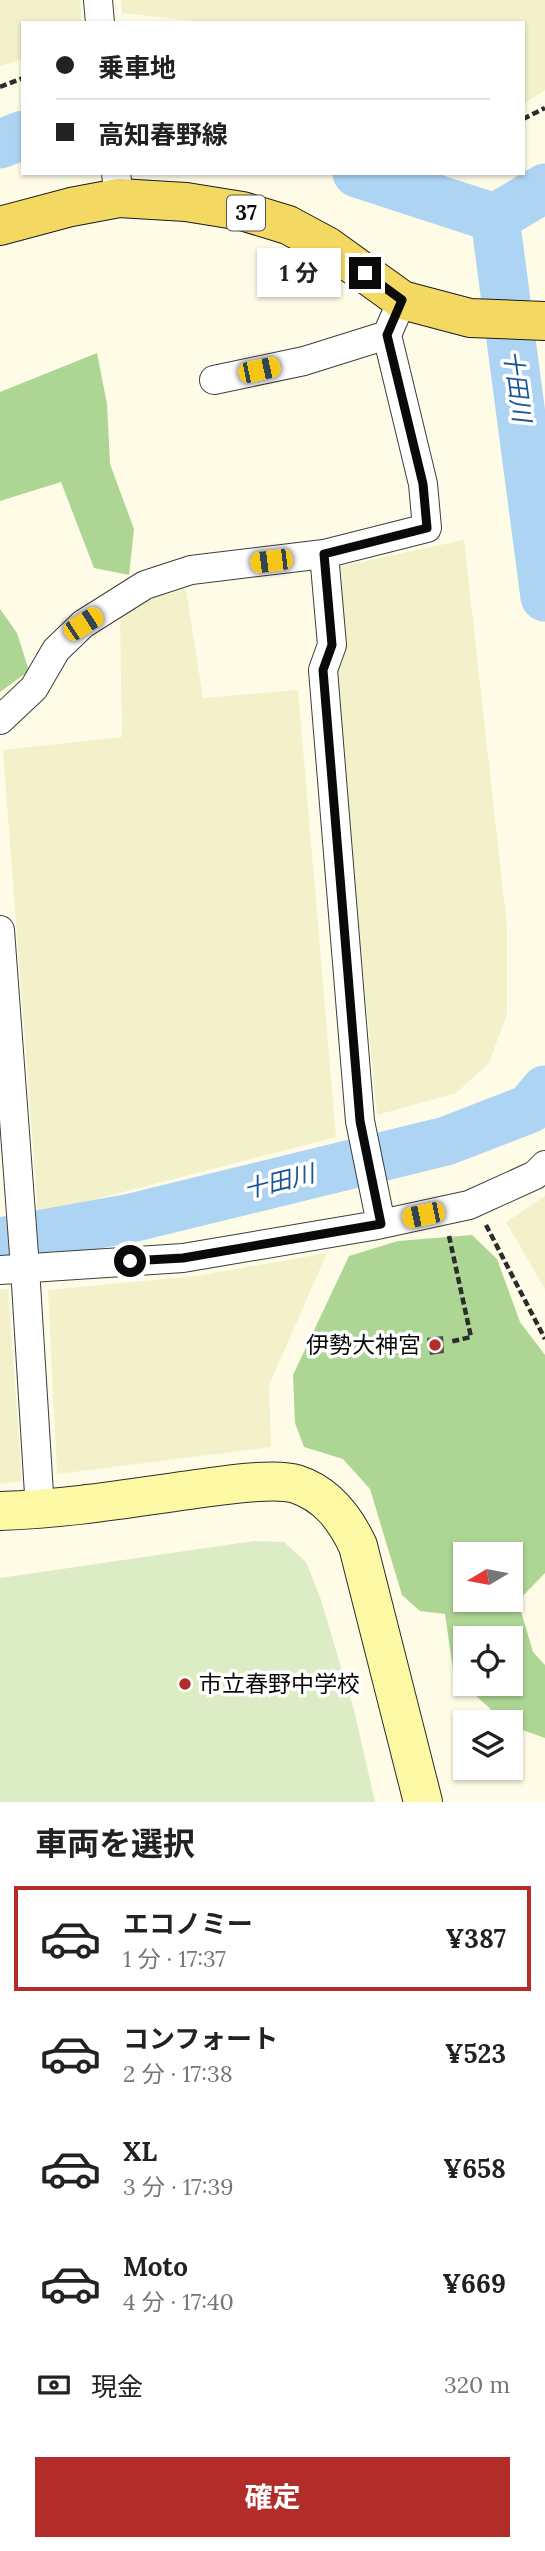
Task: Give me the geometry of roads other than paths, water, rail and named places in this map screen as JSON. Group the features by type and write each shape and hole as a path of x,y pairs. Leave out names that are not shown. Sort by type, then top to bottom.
{"main road":[{"name":"37","path":"0,226 71,207 117,186 186,202 242,211 288,225 327,246 402,300 470,318 545,321"}],"street":[{"path":"98,0 100,21"},
{"path":"0,720 34,688 56,650 83,624 145,585 191,570 324,554 427,528 423,484 387,335 402,300"},
{"path":"214,380 304,361 387,335"},
{"path":"324,554 332,645 323,670 360,1121 381,1224"},
{"path":"0,930 13,1269 40,1510"},
{"path":"13,1269 183,1258 381,1224 474,1203 535,1175 545,1165"},
{"path":"0,1511 40,1510 253,1483 295,1483 335,1507 348,1523 358,1546 423,1802"}],"waterway":[{"path":"0,144 21,136"},
{"path":"363,175 495,218 545,188"},
{"name":"十田川","path":"495,218 545,597"},
{"name":"十田川","path":"0,1242 131,1218 446,1141 529,1109 545,1090"}],"place":[{"name":"伊勢大神宮","path":"435,1345"},
{"name":"市立春野中学校","path":"185,1684"}]}
